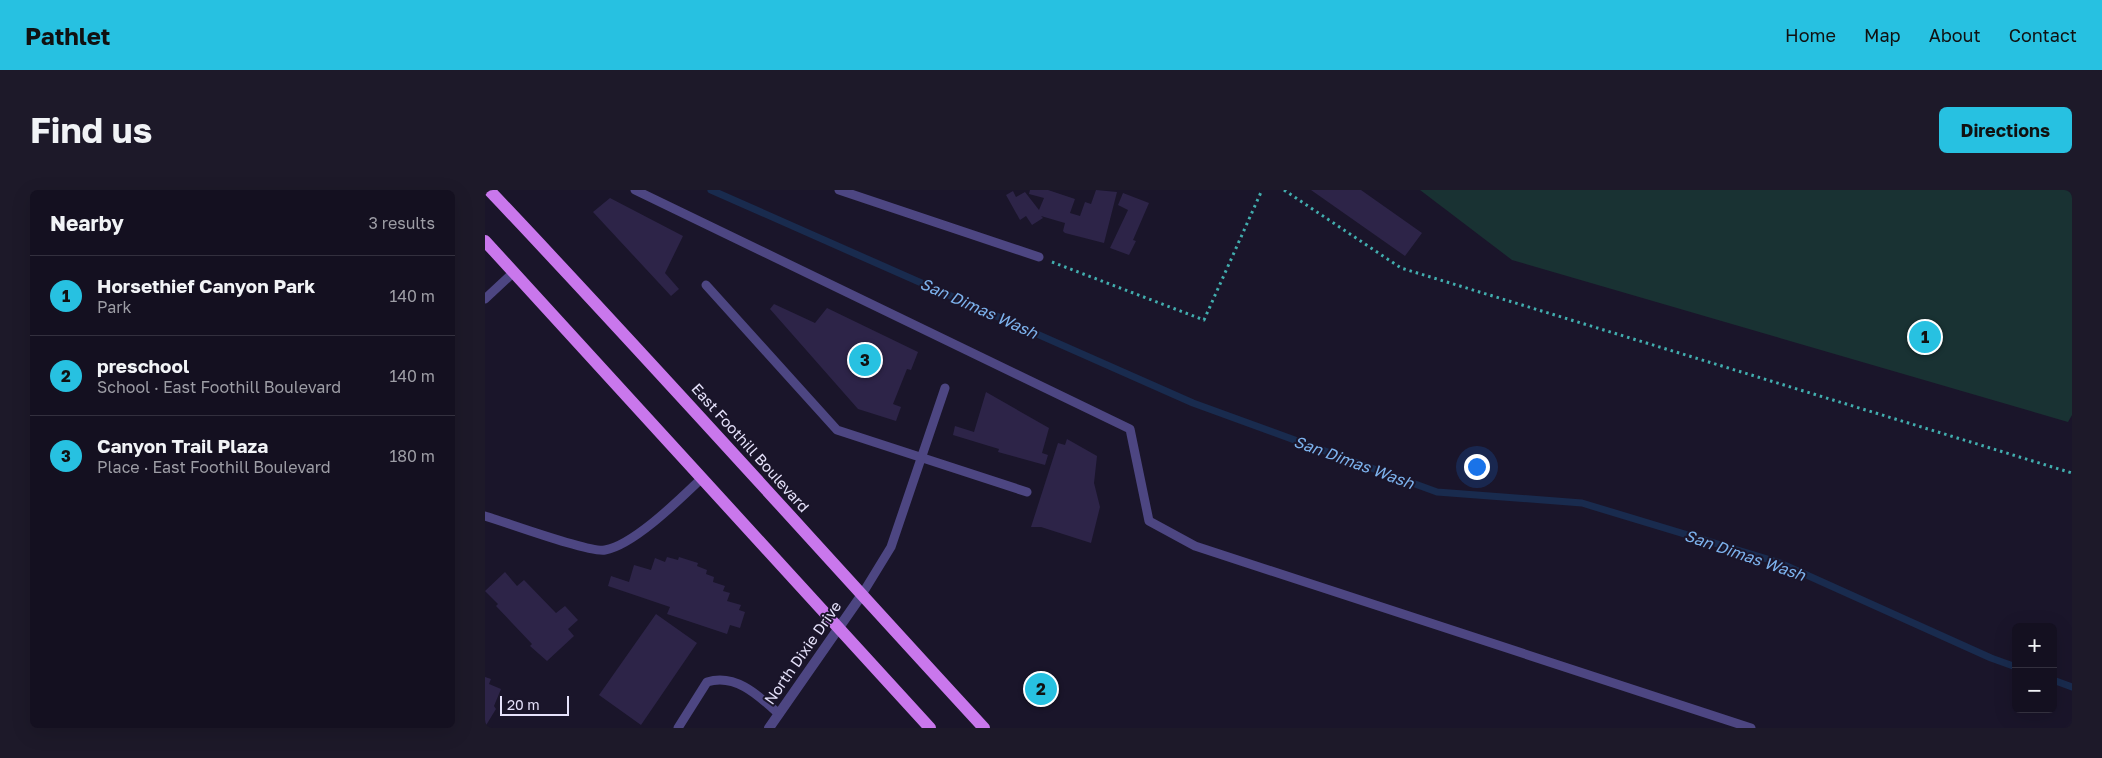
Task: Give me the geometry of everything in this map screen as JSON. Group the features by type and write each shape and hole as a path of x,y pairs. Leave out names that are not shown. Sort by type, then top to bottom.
{"main road":[{"name":"East Foothill Boulevard","path":"489,190 607,314 861,596 984,728"},
{"path":"485,241 840,627 930,728"}],"street":[{"name":"North Dixie Drive","path":"769,728 861,596"}],"lane":[{"path":"635,190 1131,429 1149,521 1195,546 1751,728"},
{"path":"839,190 1039,257"},
{"path":"485,299 514,272"},
{"path":"706,285 837,430 1027,492"},
{"path":"861,596 891,547 945,388"},
{"path":"485,516 605,551 619,545 657,520 702,478"},
{"path":"678,728 707,682 717,679 749,687 779,714"}],"path":[{"path":"1039,257 1204,320 1262,190"},
{"path":"1284,190 1401,268 2072,473"}],"green space":[{"path":"1420,190 2072,190 2072,415 2068,422 1512,260"}],"building":[{"path":"1030,190 1048,190 1075,199 1070,213 1080,216 1085,202 1091,204 1096,190 1117,192 1104,243 1065,233 1063,231 1065,223 1041,216 1043,218 1032,225 1026,216 1020,220 1006,195 1013,191 1016,197 1025,192 1039,210 1044,198 1029,194"},
{"path":"1311,190 1361,190 1422,233 1405,256"},
{"path":"1123,193 1149,203 1133,240 1136,241 1129,255 1110,248 1128,210 1118,205"},
{"path":"610,198 683,236 665,273 679,289 671,296 593,212"},
{"path":"774,304 815,323 827,308 918,352 911,370 907,369 893,404 901,407 896,421 858,409 770,309"},
{"path":"986,392 1049,428 1042,453 1048,455 1045,465 998,452 999,449 953,435 955,426 974,432"},
{"path":"1067,439 1097,456 1094,483 1100,507 1091,543 1041,527 1031,527 1058,443 1065,445"},
{"path":"667,557 678,560 679,557 698,563 697,566 707,570 706,574 714,577 713,582 725,586 723,591 730,593 727,601 741,605 739,610 745,612 740,628 730,625 727,634 667,614 670,607 608,586 611,576 629,582 634,565 651,570 655,558 665,562"},
{"path":"505,572 517,586 524,580 556,613 565,606 578,620 568,629 574,636 547,661 530,646 532,644 496,606 498,604 485,591"},
{"path":"656,614 697,643 641,725 599,695"},
{"path":"485,677 491,679 489,684 501,689 494,706 496,709 485,727"}],"waterway":[{"name":"San Dimas Wash","path":"711,190 1193,403 1437,492 1582,503 1780,563 1991,658 2012,666"},
{"name":"San Dimas Wash","path":"2057,681 2072,687"}],"place":[{"name":"Horsethief Canyon Park","path":"1925,337"},
{"name":"Canyon Trail Plaza","path":"865,360"},
{"name":"preschool","path":"1041,689"}]}
